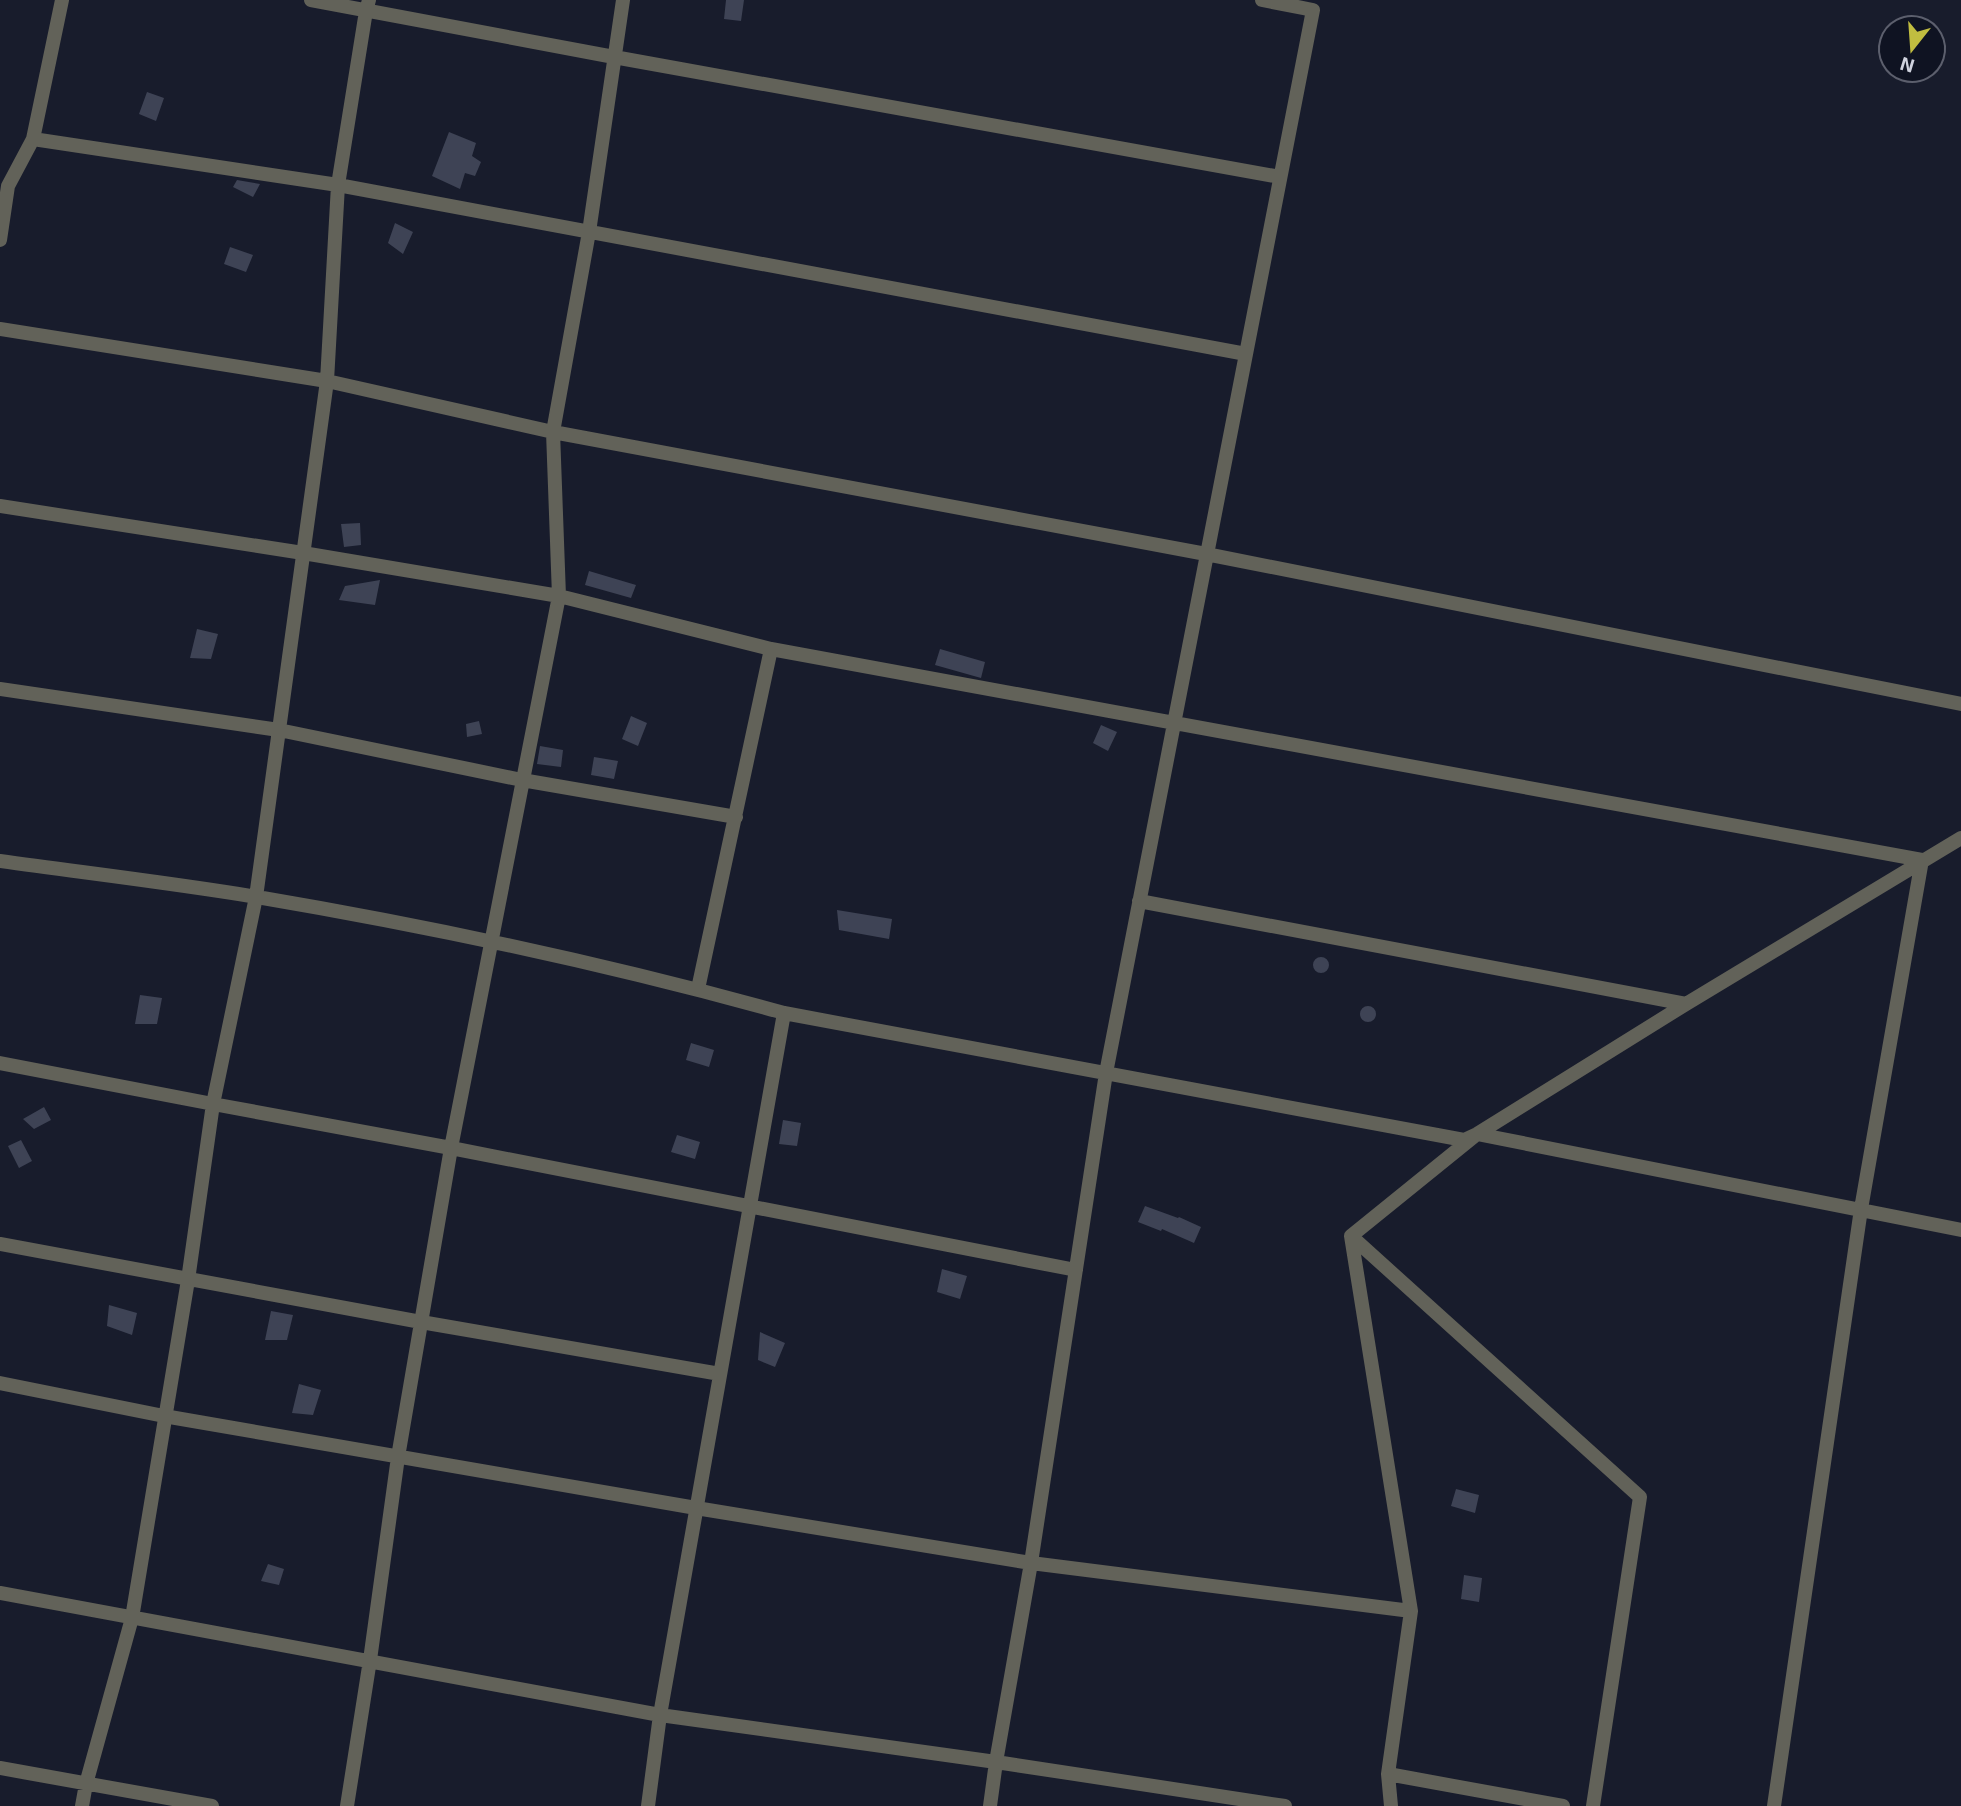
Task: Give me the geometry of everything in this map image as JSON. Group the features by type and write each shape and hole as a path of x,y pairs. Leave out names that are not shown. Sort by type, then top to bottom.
{"street":[{"path":"0,240 4,184 33,139 62,0"},
{"path":"311,0 367,5 614,57 1280,177"},
{"path":"347,1806 398,1457 451,1148 559,596 553,432 589,232 623,0"},
{"path":"990,1806 1031,1563 1106,1073 1313,10 1262,0"},
{"path":"82,1806 132,1618 188,1280 213,1104 256,897 327,381 338,185 367,5"},
{"path":"33,139 338,185 1246,354"},
{"path":"0,328 327,381 553,432 1206,554 1961,704"},
{"path":"0,506 559,596 771,649 1922,860"},
{"path":"698,989 771,649"},
{"path":"0,688 279,730 522,780 736,817"},
{"path":"0,861 256,897 490,941 698,989 784,1013 1464,1140 1961,838"},
{"path":"1774,1806 1861,1209 1922,860"},
{"path":"1139,901 1686,1004"},
{"path":"648,1806 660,1715 784,1013"},
{"path":"0,1063 1076,1270"},
{"path":"1477,1134 1961,1230"},
{"path":"1351,1236 1477,1134"},
{"path":"1351,1236 1411,1611 1388,1774 1391,1806"},
{"path":"1351,1236 1640,1497 1593,1806"},
{"path":"0,1244 720,1374"},
{"path":"0,1383 164,1416 398,1457 1031,1563 1411,1611"},
{"path":"0,1593 660,1715 1284,1806"},
{"path":"0,1768 212,1806"},
{"path":"1388,1774 1563,1806"}],"building":[{"path":"726,0 744,0 741,21 724,19"},
{"path":"147,92 164,98 156,121 139,114"},
{"path":"449,132 476,143 472,156 481,162 475,176 465,173 460,189 432,176"},
{"path":"237,180 260,184 253,197 233,187"},
{"path":"395,223 413,232 403,254 388,243"},
{"path":"230,247 253,255 246,272 224,264"},
{"path":"360,523 361,545 344,547 341,524"},
{"path":"589,571 636,585 631,598 585,585"},
{"path":"380,580 375,605 339,600 345,586"},
{"path":"197,629 218,634 211,659 190,658"},
{"path":"940,649 985,662 981,678 935,665"},
{"path":"631,716 647,723 638,746 622,739"},
{"path":"479,721 482,734 467,737 466,724"},
{"path":"1101,725 1117,732 1108,751 1093,743"},
{"path":"540,746 563,750 561,767 537,764"},
{"path":"594,757 618,761 614,779 591,775"},
{"path":"837,910 892,919 889,939 839,930"},
{"path":"1321,957 1327,959 1327,971 1321,973 1315,971 1313,965 1315,959"},
{"path":"140,995 162,998 157,1024 135,1024"},
{"path":"1365,1006 1371,1006 1376,1014 1374,1020 1365,1022 1360,1017 1360,1011"},
{"path":"691,1043 714,1050 709,1067 686,1060"},
{"path":"44,1107 51,1120 34,1129 23,1119"},
{"path":"783,1120 801,1123 797,1146 779,1144"},
{"path":"677,1135 700,1142 695,1159 671,1152"},
{"path":"21,1140 32,1161 19,1168 8,1146"},
{"path":"1145,1206 1201,1227 1194,1243 1138,1222"},
{"path":"942,1269 967,1276 960,1299 937,1292"},
{"path":"109,1305 137,1313 132,1335 107,1326"},
{"path":"271,1311 293,1315 287,1340 265,1340"},
{"path":"760,1332 785,1343 775,1367 758,1360"},
{"path":"299,1384 321,1390 313,1415 292,1413"},
{"path":"1456,1489 1479,1495 1475,1513 1451,1506"},
{"path":"268,1564 284,1569 279,1585 261,1581"},
{"path":"1464,1575 1482,1578 1479,1602 1461,1599"}]}
